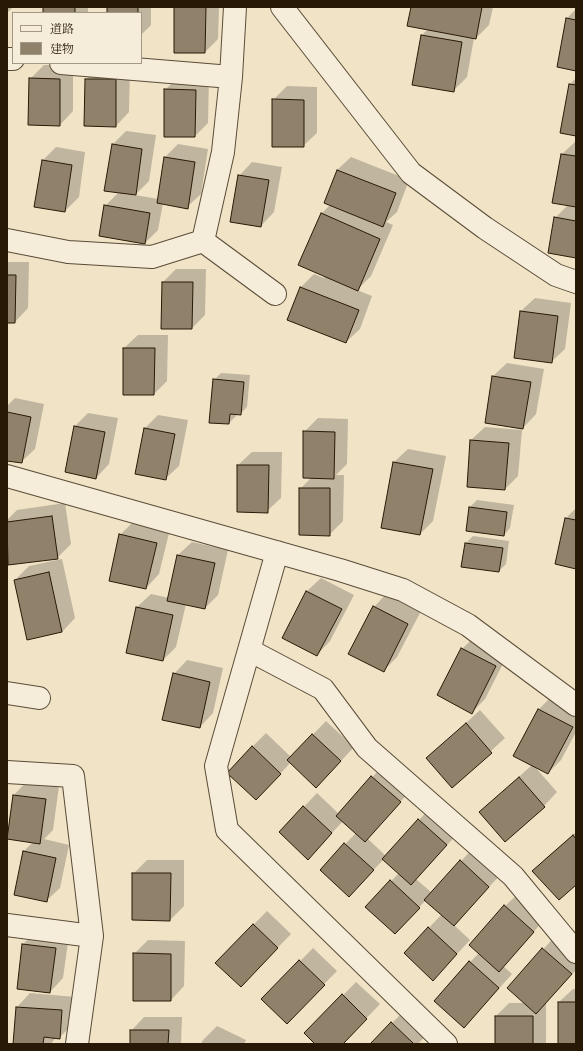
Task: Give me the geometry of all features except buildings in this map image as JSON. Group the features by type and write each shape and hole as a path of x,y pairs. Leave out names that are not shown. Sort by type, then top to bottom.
{"street":[{"path":"203,241 223,152 231,77 236,7"},
{"path":"282,7 411,173 485,228 556,275 576,282"},
{"path":"73,64 231,77"},
{"path":"7,240 68,252 152,257 203,241"},
{"path":"203,241 275,294"},
{"path":"7,476 340,570 403,590 468,625 576,705"},
{"path":"277,552 216,766 227,830 446,1044"},
{"path":"249,650 323,689 367,748 513,876 576,952"},
{"path":"7,693 39,698"},
{"path":"7,772 73,776 92,936 77,1044"},
{"path":"7,925 92,936"}]}
